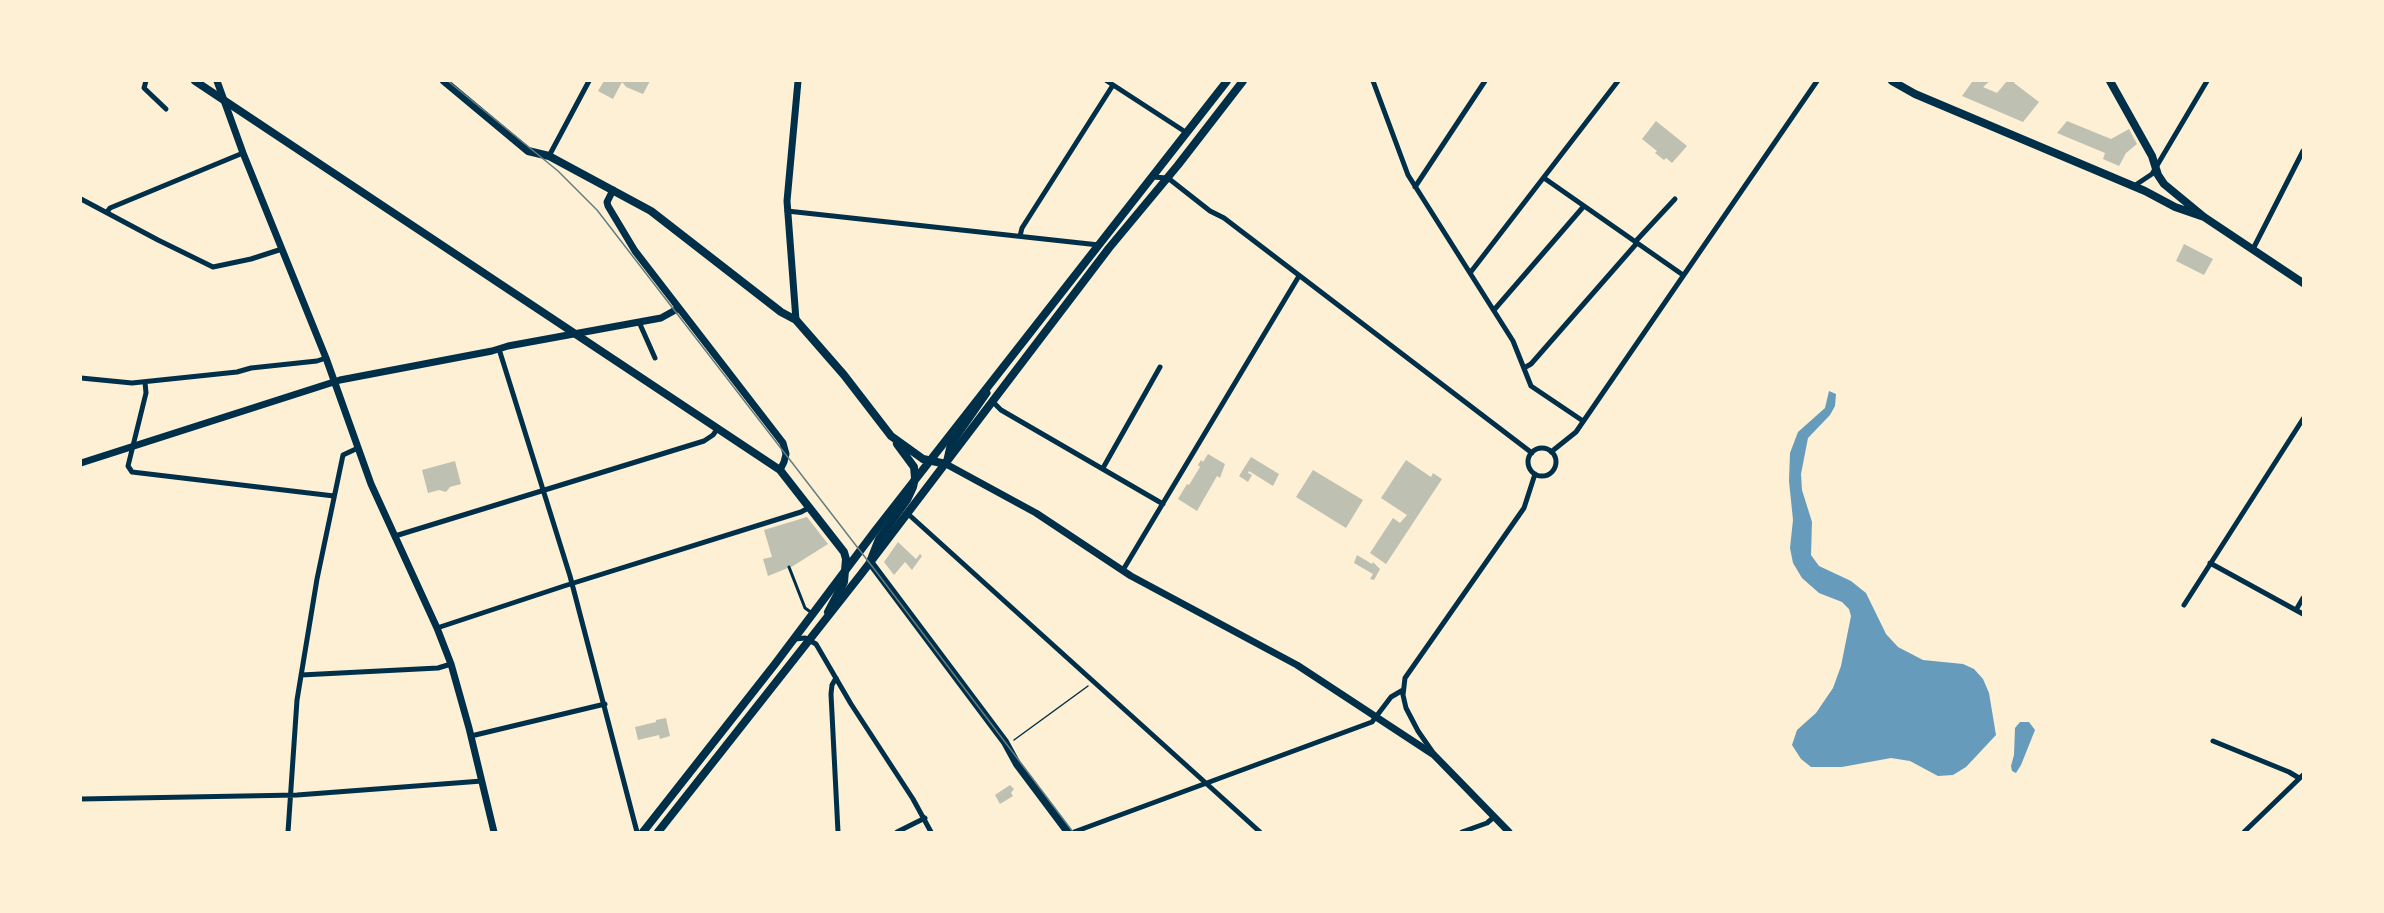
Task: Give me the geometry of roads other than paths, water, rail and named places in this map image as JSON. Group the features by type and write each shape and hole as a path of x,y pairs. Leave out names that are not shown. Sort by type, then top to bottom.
{"main road":[{"path":"195,81 780,470 844,552 846,568 844,582 824,621"},
{"path":"444,81 528,151 539,156 549,156 651,211 781,312 796,320 844,375 914,467 915,478 907,500 879,538 870,562"},
{"path":"643,832 813,614 915,478 1227,81"},
{"path":"1892,81 1915,94 2133,186 2175,207 2204,217"},
{"path":"2110,81 2152,156 2164,184 2204,217 2303,283"},
{"path":"658,832 811,639 1109,248 1242,82"},
{"path":"891,436 916,455 929,461 946,464"},
{"path":"844,552 860,550"},
{"path":"870,562 1007,745 1017,764 1068,832"}],"street":[{"path":"146,81 144,88 166,109"},
{"path":"217,81 243,153 326,358 371,484 437,628 451,664 494,832"},
{"path":"549,156 589,81"},
{"path":"796,320 787,211 798,81"},
{"path":"1107,81 1187,132"},
{"path":"1373,81 1403,163 1415,187 1517,348 1531,386 1583,421"},
{"path":"1415,187 1485,81"},
{"path":"1470,273 1618,81"},
{"path":"1551,452 1570,437 1583,421 1816,81"},
{"path":"2133,186 2148,179 2156,168 2207,81"},
{"path":"1020,236 1022,228 1113,85"},
{"path":"2253,249 2303,151"},
{"path":"107,212 110,208 243,153"},
{"path":"1152,177 1167,178 1532,453"},
{"path":"1544,178 1683,275"},
{"path":"613,190 607,202 608,206 635,251 783,443 786,453 780,470"},
{"path":"81,198 213,267 251,259 282,249"},
{"path":"1524,368 1531,364 1675,199"},
{"path":"1494,310 1584,206"},
{"path":"787,211 1099,245"},
{"path":"1123,570 1299,276"},
{"path":"81,463 335,382 575,333 661,318 679,308"},
{"path":"639,322 655,358"},
{"path":"498,349 572,583 637,832"},
{"path":"81,378 132,383 145,382 237,372 326,358"},
{"path":"1102,468 1160,367"},
{"path":"996,377 975,413 950,446 946,464 1036,513 1123,570 1297,664 1434,755"},
{"path":"145,382 146,393 128,466 132,472 334,496"},
{"path":"992,401 1001,410 1162,504"},
{"path":"2184,605 2303,419"},
{"path":"395,536 704,441 718,428"},
{"path":"288,832 297,700 301,675 343,455 358,448"},
{"path":"1509,832 1434,755 1406,708 1403,690 1405,678 1524,508 1535,474 1528,462 1532,453 1539,449 1551,452"},
{"path":"1535,474 1547,475 1553,471 1556,463 1551,452"},
{"path":"437,628 572,583 801,512 810,507"},
{"path":"906,513 1260,832"},
{"path":"2210,563 2303,614"},
{"path":"2296,609 2303,598"},
{"path":"793,640 811,639 816,644 925,818 931,832"},
{"path":"301,675 438,668 451,664"},
{"path":"836,678 831,694 838,832"},
{"path":"1074,832 1372,722 1391,697 1403,690"},
{"path":"471,736 605,704"},
{"path":"2213,741 2301,776 2244,832"},
{"path":"81,799 290,795 482,781"},
{"path":"1462,832 1488,823 1494,817"},
{"path":"897,832 925,818"}],"lane":[{"path":"789,567 805,608 813,614"}],"water":[{"path":"1829,391 1836,394 1835,406 1830,415 1808,438 1801,474 1802,490 1812,522 1811,555 1819,566 1851,581 1866,593 1886,634 1898,647 1923,660 1963,664 1974,669 1983,679 1989,693 1996,735 1966,767 1953,775 1938,776 1910,761 1891,758 1842,767 1811,767 1801,759 1792,745 1797,730 1816,713 1833,688 1841,666 1851,616 1849,609 1842,602 1819,593 1802,578 1793,563 1790,548 1793,520 1789,481 1790,453 1798,432 1825,408"},
{"path":"2020,722 2029,722 2035,730 2016,773 2012,771 2011,766 2014,755 2015,728"}],"tram line":[{"path":"448,81 558,171 597,210 878,574 1073,832"}]}
